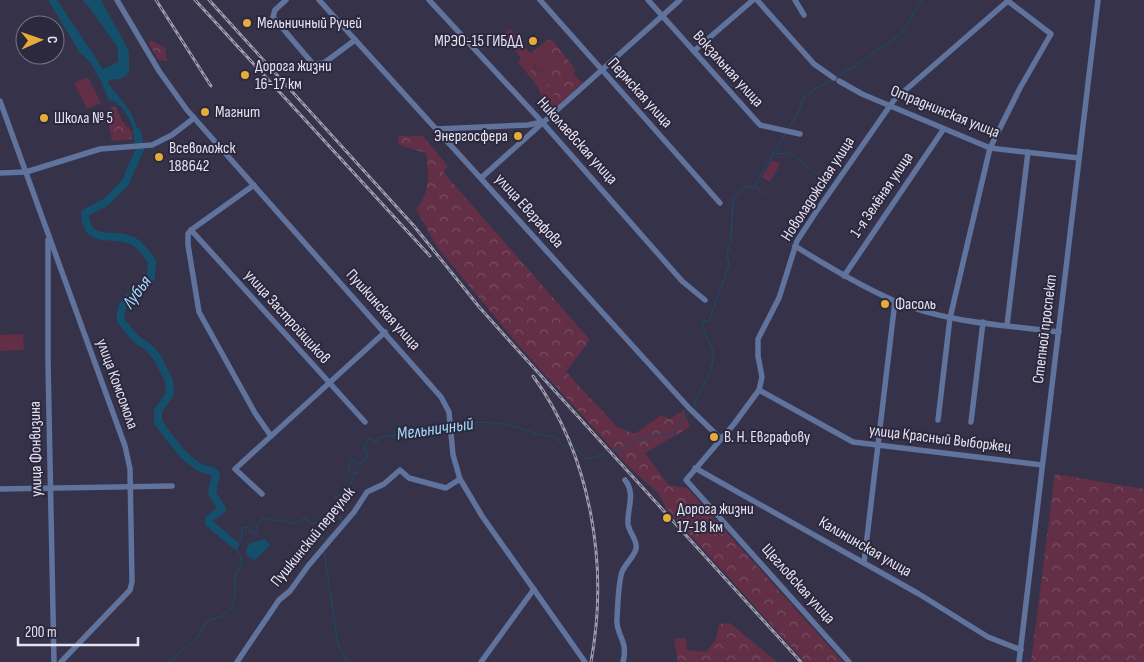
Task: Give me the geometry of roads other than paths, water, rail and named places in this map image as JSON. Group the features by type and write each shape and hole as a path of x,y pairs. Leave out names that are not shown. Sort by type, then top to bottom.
{"street":[{"name":"Пушкинская улица","path":"116,0 159,71 194,118 441,396 450,419 453,455 460,479 482,516 585,662"},
{"path":"286,0 275,10 274,20 313,64 324,63 354,40"},
{"name":"улица Евграфова","path":"319,0 691,410 722,438"},
{"name":"Николаевская улица","path":"429,0 542,122 682,282 705,300"},
{"name":"Пермская улица","path":"540,0 720,203"},
{"name":"Вокзальная улица","path":"648,0 760,125 800,134"},
{"path":"481,178 680,0"},
{"path":"694,52 753,0"},
{"name":"Отраднинская улица","path":"757,0 818,67 862,94 943,130 990,148 1079,158"},
{"path":"795,0 804,15"},
{"path":"938,420 950,318 990,148 1020,88 1052,34 1009,0"},
{"name":"Новоладожская улица","path":"759,390 762,376 758,356 758,340 779,298 795,246 816,212 890,105 904,90 1009,0"},
{"name":"Степной проспект","path":"1019,662 1098,0"},
{"name":"улица Комсомола","path":"0,101 125,446 130,486 132,582 130,590 61,662"},
{"path":"0,173 26,172 90,151 156,144 172,135 194,118"},
{"path":"436,129 528,125 542,122"},
{"name":"1-я Зелёная улица","path":"844,276 943,130"},
{"path":"1007,325 1028,152"},
{"path":"254,185 191,230 188,234 188,245 199,312 255,413 271,436"},
{"name":"улица Застройщиков","path":"191,230 365,422"},
{"name":"улица Фонвизина","path":"48,236 50,488 54,662"},
{"path":"795,246 844,276 895,301 950,318 1059,332"},
{"path":"864,562 895,301"},
{"path":"971,422 983,322"},
{"path":"262,494 236,469 385,332"},
{"path":"696,468 759,390"},
{"name":"улица Красный Выборжец","path":"759,390 853,442 879,447 1042,465"},
{"name":"Щегловская улица","path":"696,468 686,480 849,662"},
{"name":"Калининская улица","path":"696,468 864,562 988,637 1020,650"},
{"name":"Пушкинский переулок","path":"237,662 279,600 290,591 308,566 354,512 367,492 384,484 400,470 409,478 446,488 460,479"},
{"path":"623,662 624,639 617,628 616,619 619,587 622,573 636,549 628,524 631,498 625,480"},
{"path":"0,489 172,486"},
{"path":"481,662 534,589"}],"water":[{"path":"48,0 57,0 103,69 118,62 118,48 82,0 101,0 129,51 129,71 126,76 120,79 109,80 108,83 130,111 143,141 137,142 128,116 120,105 109,100 93,68 80,53 65,28 65,15 57,15"},
{"path":"265,539 270,545 255,560 247,556 246,550 250,543"}],"waterway":[{"name":"Мельничный Ручей","path":"789,128 799,111 803,98 818,87 834,80 901,34 922,0"},
{"name":"Лубья","path":"137,132 140,149 125,183 106,202 85,213 87,224 95,234 125,238 133,241 141,247 152,261 151,278 126,301 121,313 121,321 135,338 149,348 157,357 169,381 170,394 158,411 158,422 189,460 197,466 213,471 216,474 212,493 222,509 209,519 209,523 235,545"},
{"name":"Мельничный Ручей","path":"694,407 712,366 713,354 704,330 703,321 709,321 729,265 727,254 731,240 733,199 747,185 752,189 754,187 785,134"},
{"path":"775,154 788,153 795,156 829,184"},
{"path":"755,186 765,196"},
{"name":"Мельничный Ручей","path":"611,450 621,452 636,438 642,440 654,434 671,436 688,413"},
{"name":"Мельничный","path":"454,423 506,424 538,434 554,436 567,449"},
{"name":"Мельничный","path":"342,522 337,513 340,512 341,500 334,498 345,493 357,472 351,473 349,470 350,460 353,460 357,465 366,460 367,454 364,449 368,439 372,439 376,443 378,438 388,436 413,433 419,436 421,431 427,432 434,428 440,430 443,424 447,424"},
{"name":"Мельничный Ручей","path":"575,446 586,459 605,454"},
{"path":"169,662 198,637 207,621 222,616 232,607 236,592 234,578 241,565 241,557 235,545 241,539 242,528 248,527 251,532 256,534 256,527 263,518 295,524 305,518 311,524 316,523 320,525 323,538 325,539 332,534"},
{"path":"324,551 338,645 348,662"}],"railway":[{"path":"156,0 211,86"},
{"path":"195,0 430,256"},
{"path":"209,0 414,226 480,308 801,662"},
{"path":"533,376 553,407 569,441 582,476 590,513 596,550 598,588 591,662"}],"place":[{"name":"Мельничный Ручей","path":"247,23"},
{"name":"МРЭО-15 ГИБДД","path":"533,41"},
{"name":"Дорога жизни 16-17 км","path":"245,75"},
{"name":"Магнит","path":"205,112"},
{"name":"Школа № 5","path":"44,118"},
{"name":"Энергосфера","path":"518,136"},
{"name":"Всеволожск 188642","path":"159,157"},
{"name":"Фасоль","path":"885,304"},
{"name":"В. Н. Евграфову","path":"714,437"},
{"name":"Дорога жизни 17-18 км","path":"667,518"}]}
